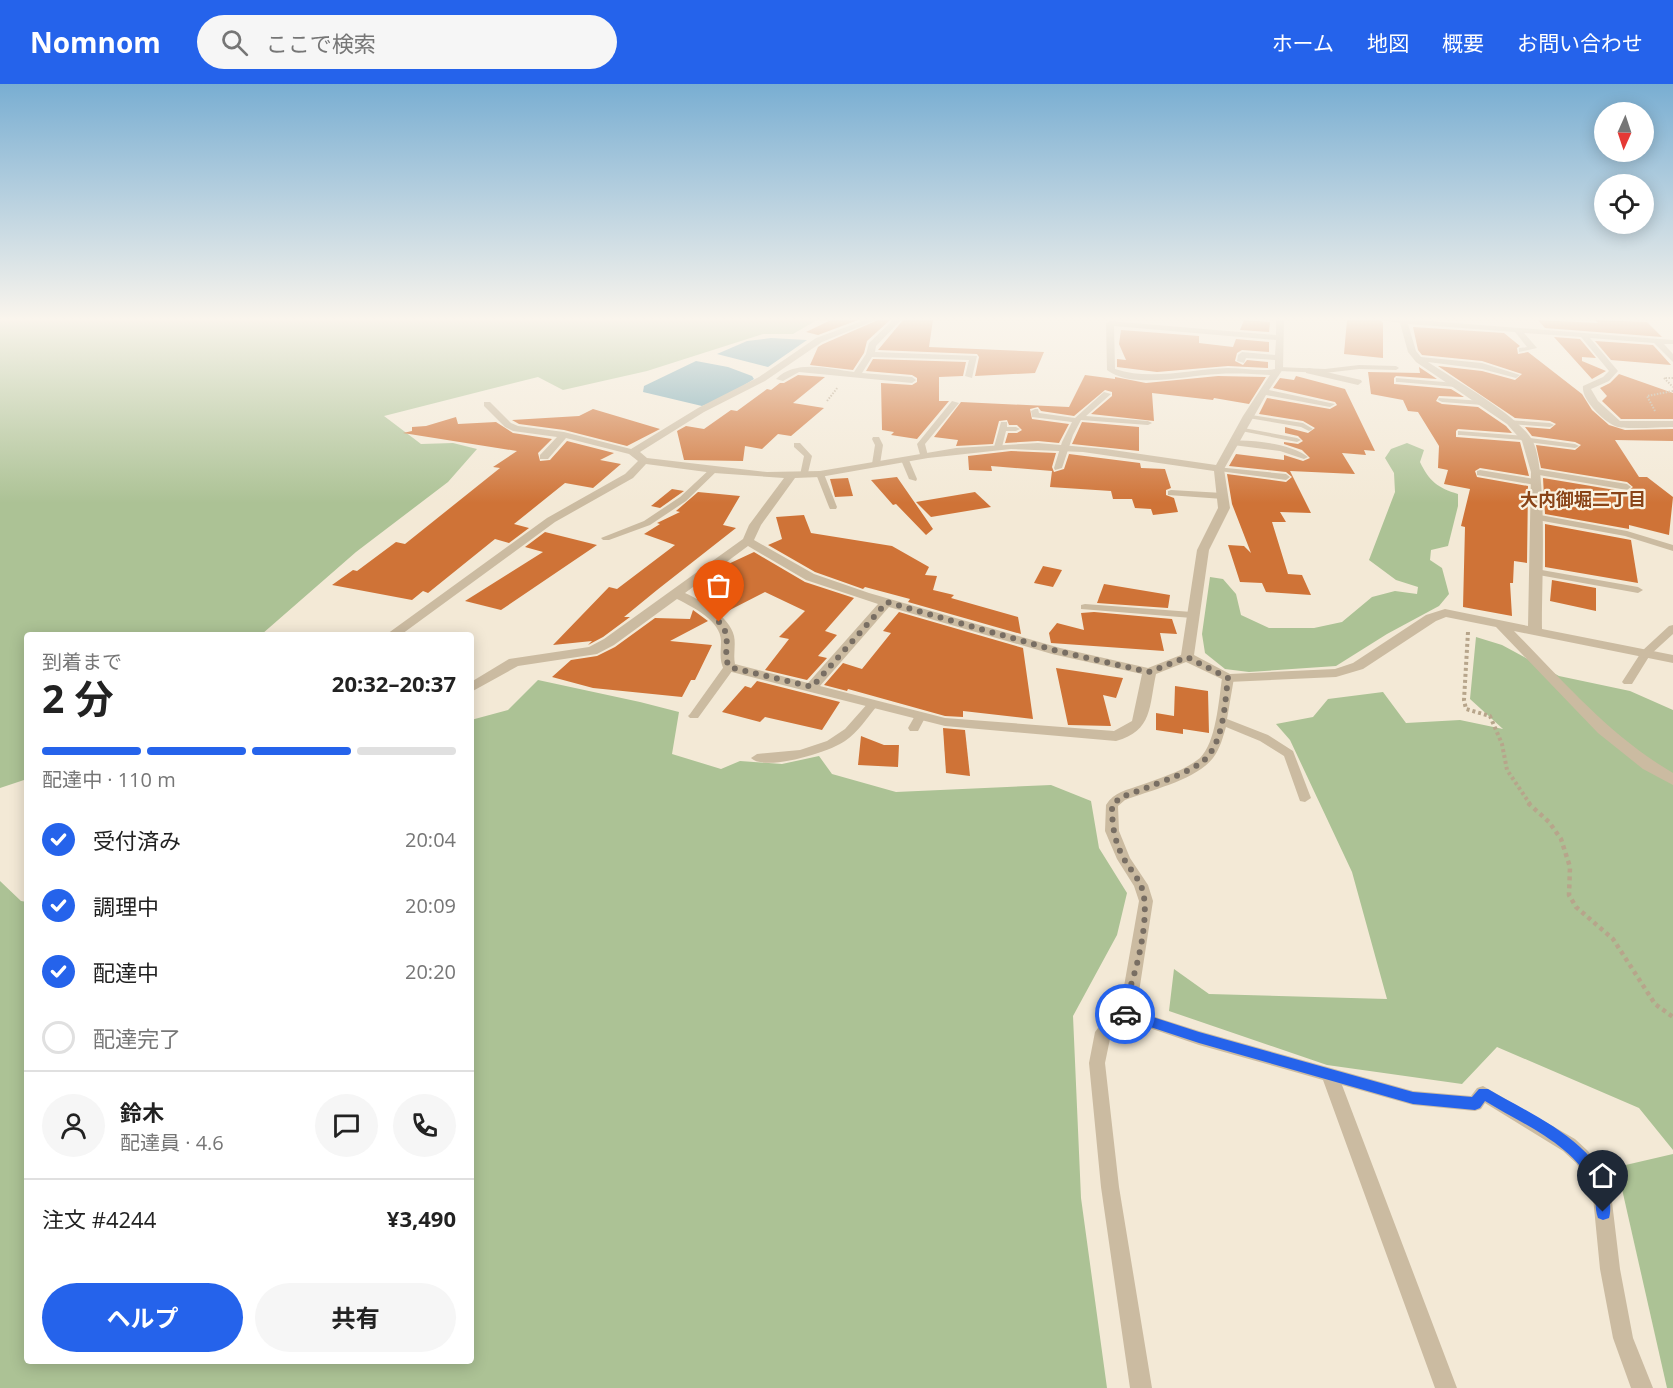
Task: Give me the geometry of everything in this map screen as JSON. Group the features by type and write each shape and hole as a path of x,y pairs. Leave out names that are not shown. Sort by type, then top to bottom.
{"street":[{"path":"633,452 701,410 758,381"},
{"path":"1187,657 1203,550 1224,508 1219,469 1248,416 1271,381"},
{"path":"1353,381 1358,382"},
{"path":"1449,381 1510,422 1527,439 1536,477 1534,629"},
{"path":"1602,381 1586,388 1587,394 1621,427 1673,424"},
{"path":"1263,392 1330,404"},
{"path":"487,404 508,425 516,429 564,435 633,452 644,460 714,470 791,476 820,474 924,456 998,447 1066,447 1219,469"},
{"path":"544,457 564,435"},
{"path":"397,632 551,520 629,476 644,460"},
{"path":"474,686 514,662 592,651 748,540 755,525 791,476"},
{"path":"748,540 810,577 887,602 1057,651 1149,672 1187,657 1228,678 1336,673 1358,666 1431,618 1445,613 1673,658"},
{"path":"675,593 687,598 719,622 727,634 726,659 729,667 873,704 917,722 945,722 1116,736 1132,729 1139,722 1149,672"},
{"path":"812,687 887,602"},
{"path":"1501,625 1558,687 1600,725 1656,771 1673,780"}],"lane":[{"path":"1407,381 1456,386"},
{"path":"1058,468 1061,452 1066,447 1079,419 1103,397 1090,396"},
{"path":"1442,400 1483,403"},
{"path":"924,456 921,444 955,403"},
{"path":"1035,411 1035,415 1148,423"},
{"path":"1248,416 1303,424 1310,429"},
{"path":"1510,422 1550,425"},
{"path":"998,447 1003,426 1016,429"},
{"path":"1241,429 1297,440"},
{"path":"1461,433 1575,446"},
{"path":"876,440 879,445 876,464"},
{"path":"1233,443 1299,453 1304,458"},
{"path":"797,445 808,456 804,475"},
{"path":"904,460 913,479"},
{"path":"1219,469 1286,477"},
{"path":"606,538 647,523 683,499 714,470"},
{"path":"1480,473 1627,487"},
{"path":"820,474 833,507"},
{"path":"1171,493 1222,496"},
{"path":"1535,517 1627,534 1673,548"},
{"path":"1536,572 1638,590"},
{"path":"1085,607 1192,615"},
{"path":"1628,682 1646,653 1673,628"},
{"path":"694,717 729,667"},
{"path":"1141,1388 1110,1187 1097,1063 1103,1032 1120,1012 1131,992 1146,902 1141,885 1124,859 1112,831 1112,805 1120,798 1190,770 1209,756 1221,721 1228,678"},
{"path":"757,758 782,757 828,746 842,738 873,704"},
{"path":"1221,721 1264,738 1289,754 1305,798"},
{"path":"1120,1012 1199,1038 1413,1098 1475,1104 1484,1093 1569,1145 1601,1185 1610,1269 1623,1338 1642,1388"},
{"path":"1329,1073 1446,1388"}],"path":[{"path":"826,401 842,381"},
{"path":"1658,413 1653,411 1647,396 1673,389"},
{"path":"1468,617 1464,700 1466,709 1490,716 1502,744 1507,770 1527,802 1549,822 1561,839 1570,867 1569,895 1576,907 1613,939 1655,1004 1673,1017"}],"green space":[{"path":"0,381 523,381 384,416 421,444 453,443 477,449 448,482 356,552 264,632 24,632 24,780 0,788"},
{"path":"545,381 603,381 563,390"},
{"path":"1407,443 1424,450 1420,462 1431,479 1445,489 1458,494 1458,506 1448,546 1431,550 1430,560 1442,568 1449,594 1439,606 1387,634 1336,666 1249,672 1225,669 1205,653 1202,634 1210,577 1223,579 1236,594 1241,615 1269,628 1314,628 1342,622 1372,597 1395,591 1417,594 1418,587 1396,580 1369,560 1395,492 1394,473 1385,458 1391,449"},
{"path":"1476,637 1502,645 1559,676 1630,691 1673,710 1673,1150 1639,1108 1497,1047 1462,1084 1327,1065 1169,1011 1174,969 1209,994 1387,999 1352,872 1290,740 1276,724 1313,717 1328,699 1383,692 1406,723 1460,720 1503,729 1470,699"},
{"path":"538,680 679,712 672,754 721,769 740,761 782,764 819,756 832,774 896,792 1051,785 1091,801 1099,848 1127,893 1117,935 1073,1016 1081,1198 1107,1388 0,1388 0,881 24,902 24,1364 474,1364 474,719 508,710"},
{"path":"1673,1154 1673,1388 1667,1388 1617,1167"}],"water":[{"path":"655,381 751,381 722,399 702,406 643,392 644,386"}],"building":[{"path":"788,381 820,381 793,403 824,408 791,436 778,434 762,449 745,446 743,461 684,460 677,431 686,426 704,429 731,410 737,411 767,389 771,390 780,383"},
{"path":"939,381 939,401 949,401 917,439 891,435 894,432 882,430 881,383 912,385 917,382"},
{"path":"1082,381 1146,383 1264,381 1249,404 1214,398 1213,400 1152,393 1154,421 1091,414 1112,396 1112,392 1105,390 1074,416 1041,411 1038,407 1030,409 1032,419 1069,424 1059,443 1038,441 1005,443 1008,433 1017,433 1022,430 1017,425 1009,425 1007,420 999,421 993,444 956,446 958,440 934,437 961,402 1069,407"},
{"path":"1278,381 1314,381 1345,389 1375,451 1364,450 1366,455 1342,453 1355,474 1290,471 1311,513 1280,512 1286,522 1272,522 1288,574 1302,575 1311,595 1266,592 1262,583 1240,582 1228,545 1244,546 1251,553 1232,504 1227,474 1286,482 1292,477 1286,472 1229,466 1236,454 1284,460 1284,455 1303,461 1310,458 1302,450 1284,444 1284,442 1298,444 1303,441 1298,436 1285,433 1285,427 1308,433 1315,428 1303,421 1259,414 1267,398 1330,409 1337,405 1335,402 1273,388"},
{"path":"1369,381 1394,381 1394,384 1451,389 1464,397 1439,396 1436,401 1442,404 1478,407 1506,426 1512,433 1458,429 1456,437 1520,442 1529,476 1480,468 1475,471 1477,477 1528,486 1527,563 1514,561 1513,583 1510,583 1512,616 1463,607 1465,527 1461,526 1470,489 1444,484 1448,470 1438,468 1439,446 1418,412 1408,411 1403,400 1371,394"},
{"path":"1460,381 1565,381 1582,394 1592,410 1609,425 1625,430 1673,429 1673,441 1615,440 1639,477 1647,477 1673,497 1669,535 1629,525 1629,529 1545,514 1543,478 1627,492 1633,487 1627,482 1541,468 1536,445 1575,450 1581,445 1575,442 1532,436 1525,427 1550,429 1556,424 1550,421 1515,418"},
{"path":"1612,381 1638,381 1673,393 1673,419 1621,419 1602,401 1607,396 1600,388"},
{"path":"593,409 660,429 627,446 564,430 519,424 512,420 579,416"},
{"path":"456,417 458,424 496,422 513,433 552,439 538,453 540,461 550,460 567,441 614,453 600,460 621,464 593,488 565,483 514,524 529,528 509,543 495,539 428,593 423,591 412,600 332,585 353,570 357,571 396,542 405,544 500,468 493,467 517,451 403,433 412,431 412,427 426,426"},
{"path":"1082,422 1139,427 1139,451 1072,444"},
{"path":"1011,451 1056,453 1052,467 1054,472 1064,469 1069,454 1140,463 1141,468 1165,469 1171,488 1166,490 1166,495 1174,498 1178,512 1153,515 1151,509 1135,508 1132,499 1113,499 1111,491 1050,487 1052,471 991,466 992,471 969,470 968,456"},
{"path":"897,477 933,529 926,535 896,504 893,505 871,480"},
{"path":"848,478 853,496 835,497 830,479"},
{"path":"672,489 684,491 660,508 651,506"},
{"path":"698,492 740,496 723,525 736,528 624,617 630,617 603,637 588,645 592,641 553,645 609,587 617,589 675,545 644,534 660,524 657,523 680,512 676,511"},
{"path":"975,492 991,507 931,517 916,502"},
{"path":"804,515 811,533 892,546 929,567 925,575 937,576 933,590 954,595 951,598 1018,617 1021,634 908,602 910,599 865,587 863,589 815,572 768,545 782,539 776,517"},
{"path":"1545,524 1631,540 1638,583 1545,567"},
{"path":"545,532 597,545 501,610 465,601 543,552 525,547"},
{"path":"754,552 805,582 854,598 825,631 837,635 818,656 827,658 807,680 765,670 789,639 779,637 805,611 765,592 722,614 696,596 698,586 724,566"},
{"path":"1043,566 1062,570 1053,587 1034,583"},
{"path":"1552,580 1596,588 1596,611 1550,601"},
{"path":"1104,584 1170,595 1168,608 1097,603"},
{"path":"693,610 708,621 670,641 712,645 695,680 691,680 682,697 593,688 552,677 571,660 597,656 615,647 655,618 690,619"},
{"path":"899,612 1023,648 1033,719 963,711 963,717 945,716 848,689 847,691 824,685 843,663 862,669 891,633 883,631"},
{"path":"1094,612 1172,619 1177,634 1160,633 1164,651 1051,643 1049,633 1057,623 1084,630 1081,613"},
{"path":"1056,668 1123,678 1116,698 1103,695 1111,726 1068,725"},
{"path":"757,681 840,702 822,730 765,717 760,722 722,712 745,686 751,688"},
{"path":"1175,686 1208,691 1209,733 1183,729 1183,734 1156,730 1156,713 1174,716"},
{"path":"943,728 965,730 970,776 946,773"},
{"path":"861,736 884,745 899,745 898,767 858,765"}],"way so far":[{"path":"719,622 727,634 726,659 729,667 812,687 887,602 1057,651 1149,672 1187,657 1228,678 1219,731 1209,756 1190,770 1120,798 1112,805 1112,831 1124,859 1141,885 1146,902 1131,992 1120,1012 1125,1014"}],"district":[{"name":"大内御堀二丁目","path":"1583,500"}],"route":[{"path":"1125,1014 1199,1038 1342,1076 1413,1098 1475,1104 1484,1093 1569,1145 1582,1157 1601,1185 1603,1212"}]}
